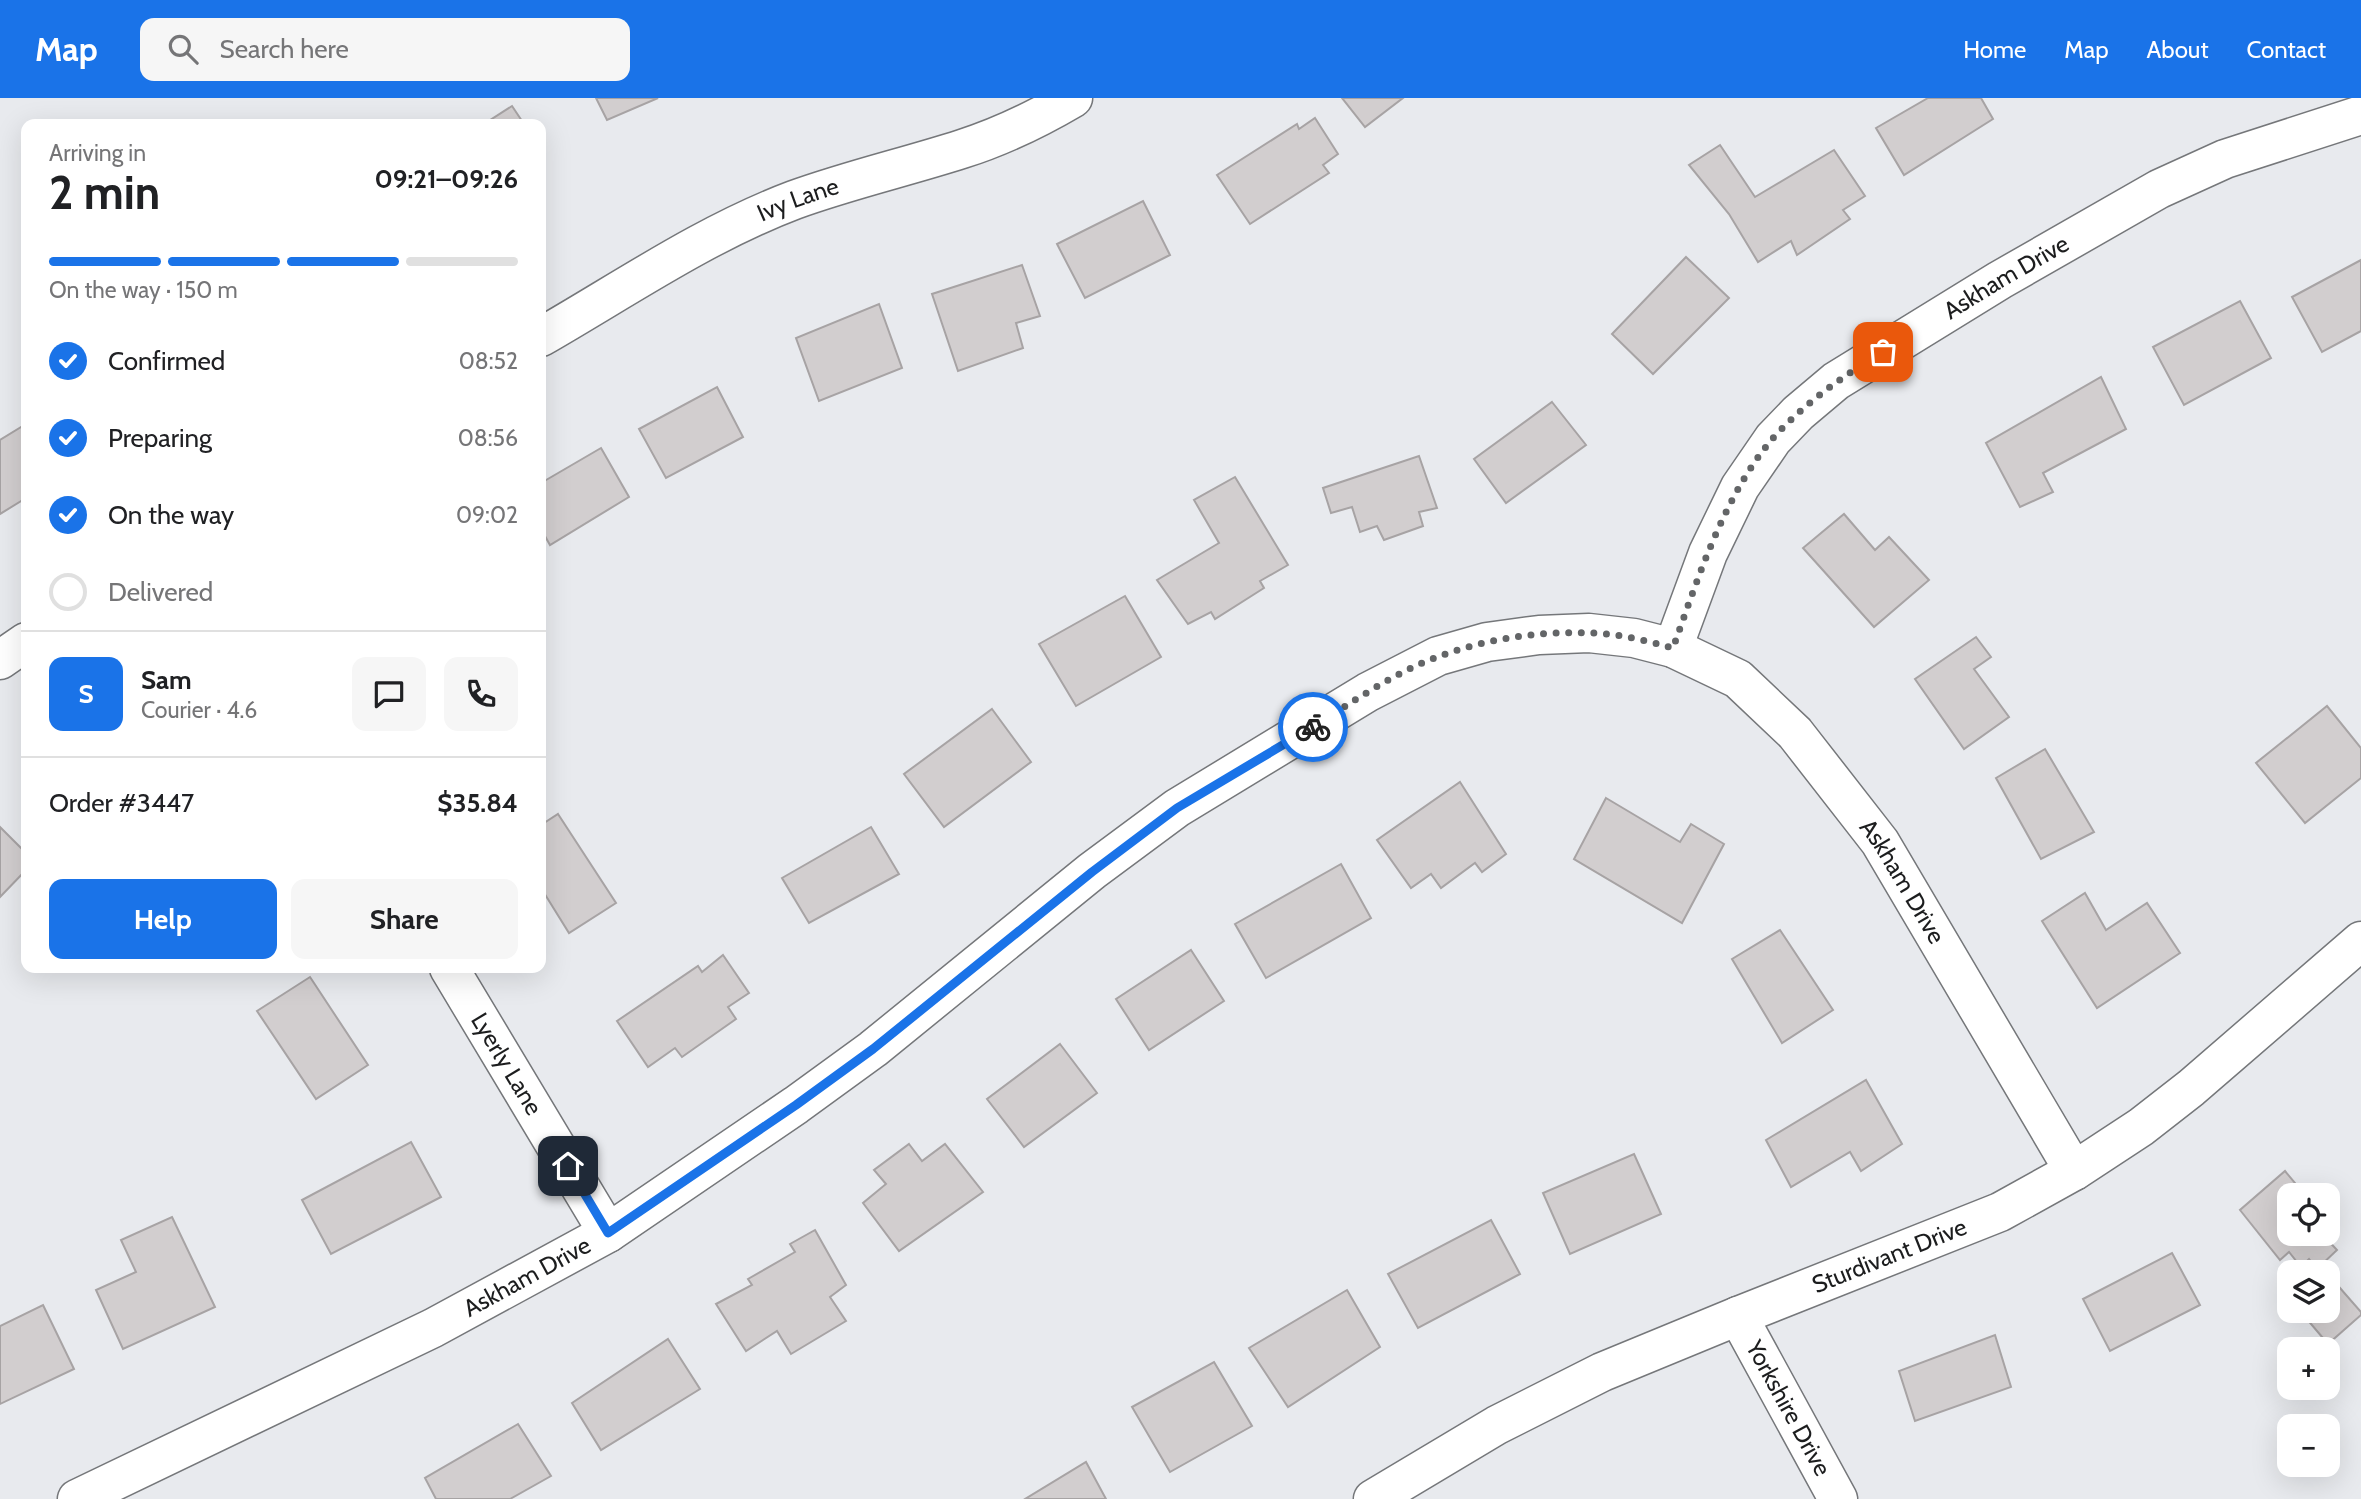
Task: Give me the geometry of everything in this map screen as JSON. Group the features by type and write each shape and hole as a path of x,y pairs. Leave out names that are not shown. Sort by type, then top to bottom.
{"street":[{"name":"Ivy Lane","path":"546,334 744,222 793,200 963,149 1048,113 1073,98"},
{"name":"Askham Drive","path":"1673,648 1708,553 1740,487 1773,439 1798,413 1836,381 2000,280 2159,189 2225,159 2361,115"},
{"name":"Askham Drive","path":"77,1499 433,1328 608,1233 873,1049 1092,872 1177,808 1367,692 1438,656 1487,642 1539,635 1589,633 1634,638 1673,648 1738,679 1795,733 1880,842 2074,1171"},
{"path":"0,660 21,645"},
{"name":"Sturdivant Drive","path":"1373,1499 1497,1425 1602,1372 2000,1212 2074,1171 2141,1127 2191,1088 2361,941"},
{"name":"Lyerly Lane","path":"452,973 608,1233"},
{"name":"Yorkshire Drive","path":"1738,1316 1838,1499"}],"building":[{"path":"596,98 658,98 607,120"},
{"path":"1342,98 1403,98 1365,127"},
{"path":"1928,98 1981,98 1993,119 1904,175 1876,128"},
{"path":"512,106 521,119 492,119"},
{"path":"1315,118 1338,154 1323,165 1329,173 1250,224 1217,175 1297,124 1299,129"},
{"path":"1720,145 1755,197 1834,150 1865,196 1843,210 1850,219 1797,255 1791,241 1758,262 1729,214 1689,165"},
{"path":"1143,201 1170,255 1085,298 1057,244"},
{"path":"1686,257 1729,298 1653,374 1612,334"},
{"path":"2361,260 2361,331 2322,352 2292,297"},
{"path":"1022,265 1040,316 1016,323 1023,348 958,371 932,294"},
{"path":"2240,301 2271,358 2184,405 2153,347"},
{"path":"879,304 902,368 819,401 796,338"},
{"path":"2101,377 2126,429 2043,473 2053,492 2020,507 1986,443"},
{"path":"717,387 743,437 666,478 639,429"},
{"path":"1552,402 1586,445 1506,503 1474,459"},
{"path":"21,427 21,501 0,514 0,440"},
{"path":"601,448 629,497 550,545 546,538 546,480"},
{"path":"1419,456 1437,508 1419,512 1423,526 1384,540 1377,526 1360,532 1352,507 1331,513 1323,488"},
{"path":"1235,477 1288,565 1260,581 1264,588 1215,619 1211,612 1188,624 1157,580 1219,543 1194,500"},
{"path":"1844,514 1875,550 1889,537 1929,580 1874,627 1803,548"},
{"path":"1125,596 1161,657 1076,706 1039,644"},
{"path":"1976,637 1991,657 1974,669 2009,717 1964,749 1915,679"},
{"path":"2327,706 2361,748 2361,778 2305,823 2256,763"},
{"path":"992,709 1031,762 944,827 904,774"},
{"path":"2045,749 2094,832 2041,859 1996,778"},
{"path":"1460,782 1506,854 1482,872 1475,863 1441,888 1431,874 1411,888 1377,840"},
{"path":"1606,798 1680,842 1691,824 1724,844 1682,923 1574,859"},
{"path":"558,814 616,903 569,933 546,896 546,822"},
{"path":"0,827 21,848 21,875 0,897"},
{"path":"871,827 899,874 809,923 782,878"},
{"path":"1341,864 1371,918 1266,978 1235,924"},
{"path":"2085,893 2106,930 2147,903 2180,953 2097,1008 2042,921"},
{"path":"1780,930 1833,1010 1782,1043 1732,959"},
{"path":"1191,950 1224,1001 1149,1050 1116,999"},
{"path":"723,955 749,993 728,1007 736,1019 682,1057 675,1048 648,1067 617,1021 698,966 702,972"},
{"path":"310,977 368,1065 316,1099 257,1011"},
{"path":"1060,1044 1097,1093 1024,1147 987,1099"},
{"path":"1866,1080 1902,1144 1861,1171 1850,1152 1791,1187 1766,1140"},
{"path":"411,1142 441,1197 331,1254 302,1200"},
{"path":"909,1144 922,1161 945,1144 983,1192 899,1251 863,1203 886,1184 874,1170"},
{"path":"1634,1154 1661,1214 1570,1254 1543,1193"},
{"path":"2285,1171 2295,1183 2277,1183 2277,1246 2333,1246 2337,1250 2326,1260 2295,1260 2289,1252 2280,1260 2240,1210"},
{"path":"172,1217 215,1307 123,1349 96,1290 136,1272 121,1240"},
{"path":"1491,1220 1520,1274 1418,1328 1388,1274"},
{"path":"815,1230 846,1285 830,1297 846,1321 791,1354 777,1331 746,1351 716,1304 752,1285 748,1279 795,1252 790,1244"},
{"path":"2172,1253 2200,1305 2110,1351 2083,1299"},
{"path":"2340,1288 2361,1315 2336,1337 2322,1337 2310,1323 2340,1323"},
{"path":"1347,1290 1380,1347 1288,1407 1249,1348"},
{"path":"43,1305 74,1369 0,1404 0,1326"},
{"path":"1995,1335 2011,1387 1915,1421 1899,1371"},
{"path":"668,1339 700,1389 601,1450 572,1403"},
{"path":"1214,1362 1252,1426 1170,1472 1132,1407"},
{"path":"518,1424 551,1476 510,1499 436,1499 425,1478"},
{"path":"1086,1462 1106,1499 1025,1499"}],"way so far":[{"path":"1313,727 1367,692 1438,656 1487,642 1539,635 1589,633 1634,638 1673,648 1708,553 1740,487 1773,439 1798,413 1836,381 1883,352"}],"route":[{"path":"568,1166 608,1233 873,1049 1092,872 1177,808 1313,727"}]}
